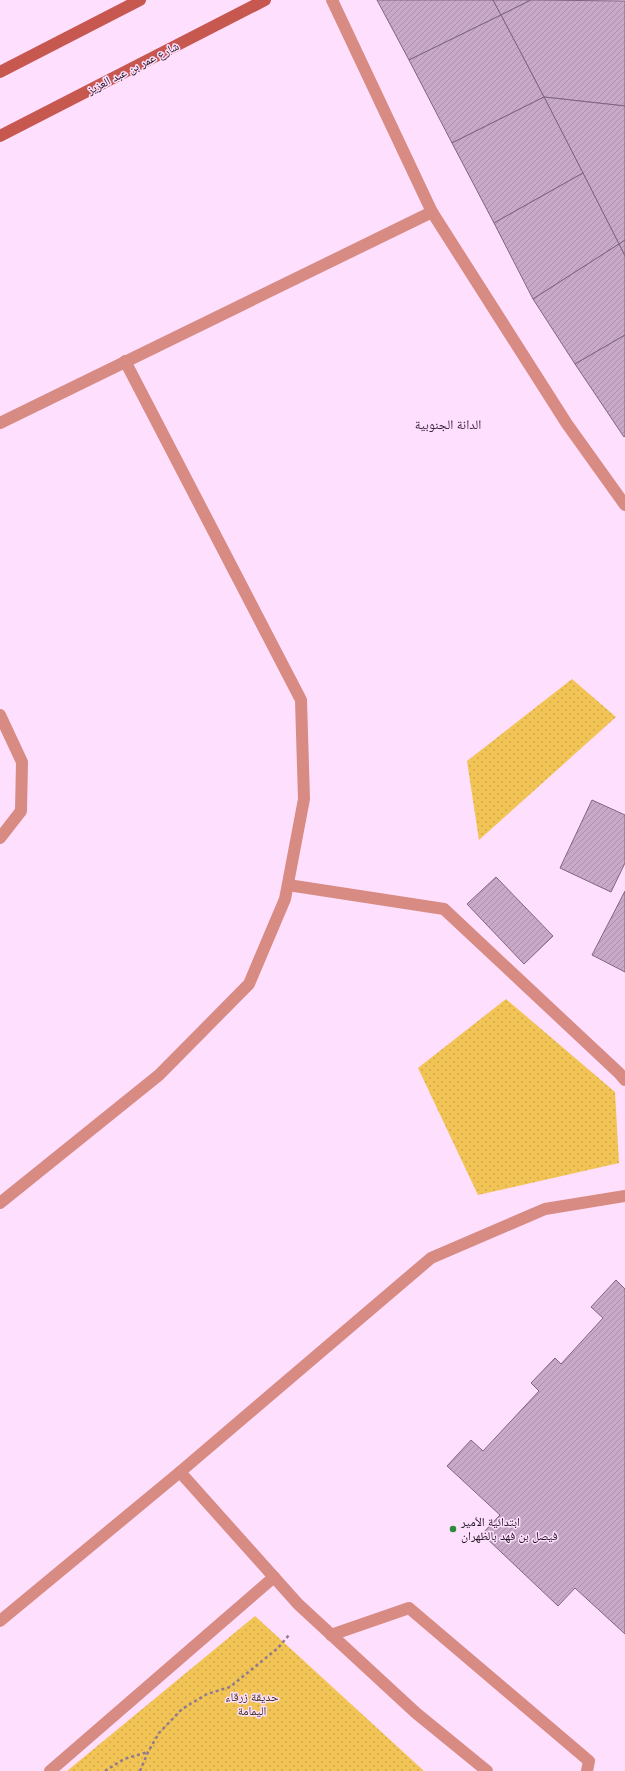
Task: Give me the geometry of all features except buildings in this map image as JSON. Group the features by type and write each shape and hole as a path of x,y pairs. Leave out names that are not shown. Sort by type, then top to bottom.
{"street":[{"path":"0,72 140,0"},
{"name":"شارع عمر بن عبد العزيز","path":"0,136 265,0"},
{"path":"332,0 432,212 567,424 625,506"},
{"path":"0,423 432,212"},
{"path":"0,1204 159,1075 249,984 286,899 304,800 301,700 125,361"},
{"path":"0,715 22,762 21,811 0,838"},
{"path":"288,885 444,909 625,1080"},
{"path":"0,1622 180,1472 431,1258 545,1209 625,1196"},
{"path":"180,1472 298,1604 416,1712 487,1771"},
{"path":"50,1771 274,1577"},
{"path":"332,1635 409,1608 589,1761 587,1771"}],"path":[{"path":"140,1771 148,1752 159,1733 182,1709 207,1694 230,1687 278,1648 289,1635"},
{"path":"105,1771 124,1760 148,1752"}],"green space":[{"path":"572,679 616,717 479,840 467,761"},
{"path":"506,999 615,1092 619,1163 478,1195 418,1068"},
{"name":"حديقة زرقاء اليمامة","path":"255,1616 424,1771 67,1771"}],"place":[{"name":"ابتدائية الأمير فيصل بن فهد بالظهران","path":"453,1529"}],"district":[{"name":"الدانة الجنوبية","path":"448,424"}]}
